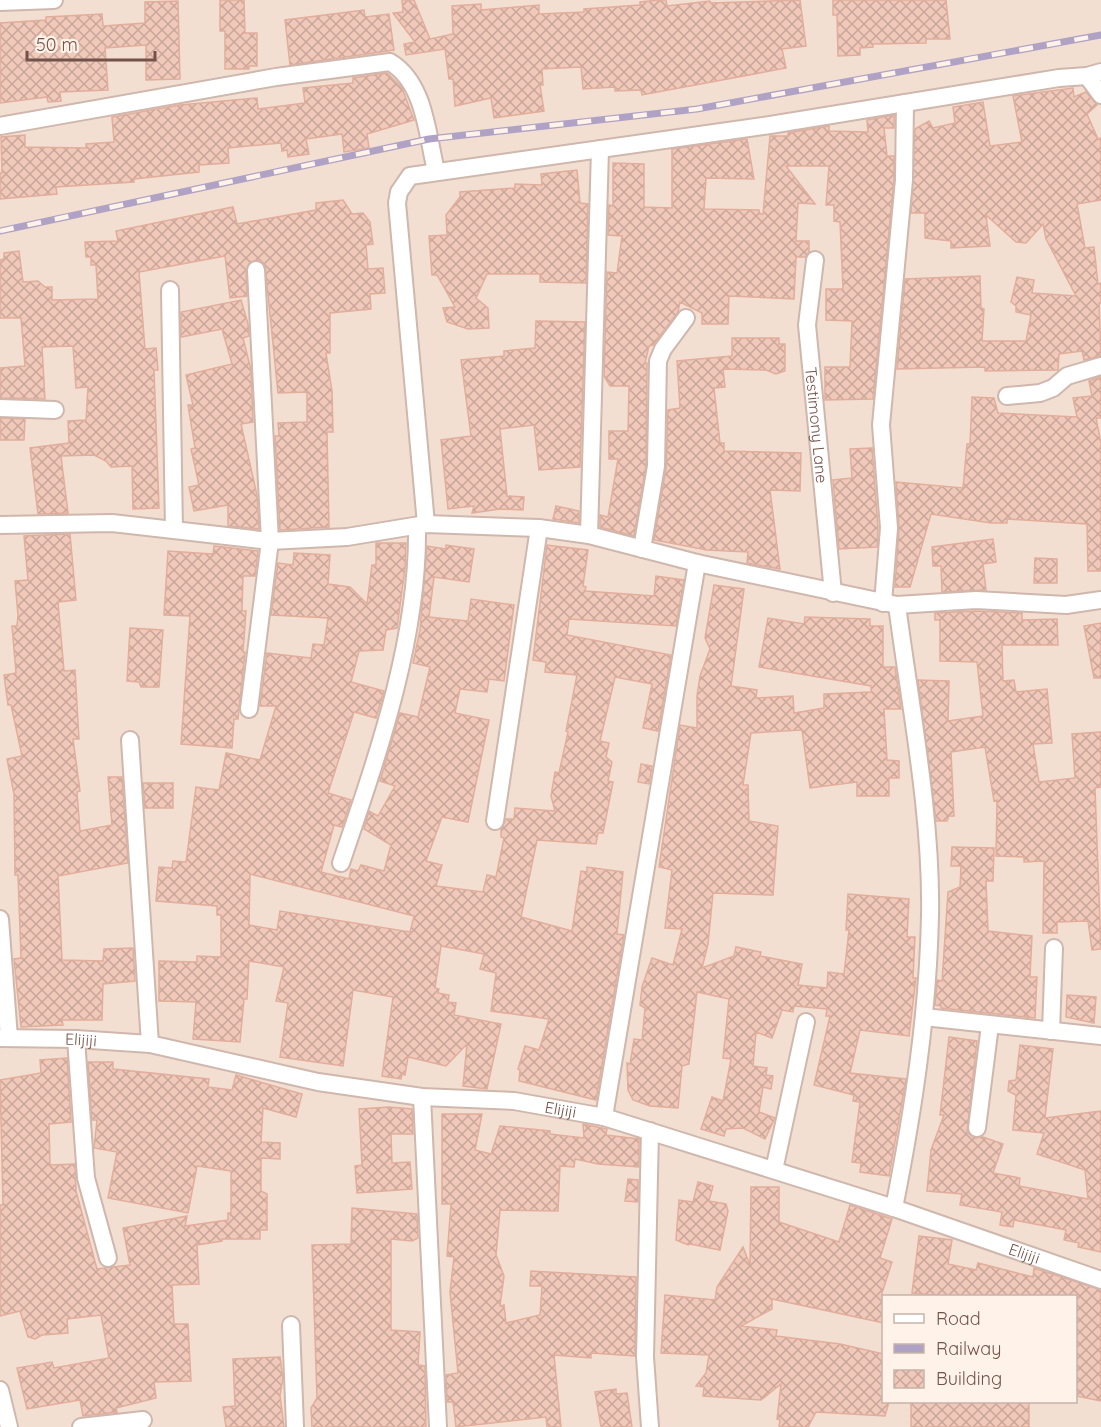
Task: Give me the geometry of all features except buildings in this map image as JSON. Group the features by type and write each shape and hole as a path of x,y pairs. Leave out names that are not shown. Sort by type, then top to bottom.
{"street":[{"path":"0,2 54,0"},
{"path":"0,126 276,77 390,62 404,70 418,97 436,171"},
{"path":"341,863 390,709 409,620 422,525 397,203 399,192 410,176 1059,78 1094,74 1101,95"},
{"path":"894,1208 913,1111 924,1017 930,915 923,805 890,604 881,415 904,180 905,103"},
{"path":"589,535 600,149"},
{"name":"Testimony Lane","path":"815,260 807,325 833,593"},
{"path":"249,709 270,541 256,270"},
{"path":"170,290 174,530"},
{"path":"642,549 656,466 658,361 663,350 686,318"},
{"path":"1007,396 1040,393 1053,388 1067,376 1101,366"},
{"path":"0,408 55,410"},
{"path":"0,532 0,525 112,523 270,541 347,537 422,525 539,528 589,535 697,563 890,604 976,600 1066,605 1101,600"},
{"path":"495,821 539,528"},
{"path":"604,1117 697,563"},
{"path":"129,740 150,1044"},
{"path":"0,919 4,1038"},
{"path":"1051,1031 1054,948"},
{"path":"924,1017 1101,1036"},
{"path":"774,1170 806,1022"},
{"path":"977,1128 990,1025"},
{"name":"Elijiji","path":"4,1038 76,1038 150,1044 302,1079 422,1097 514,1101 604,1117 894,1208 1101,1280"},
{"path":"76,1038 86,1178 108,1258"},
{"path":"422,1097 438,1427"},
{"path":"650,1131 645,1357 650,1427"},
{"path":"291,1325 295,1427"},
{"path":"0,1390 9,1427"},
{"path":"81,1427 143,1420"}],"shaded area":[{"path":"0,0 1101,0 1101,1427 0,1427"}],"railway":[{"path":"0,231 429,139 697,109 1101,35"}]}
